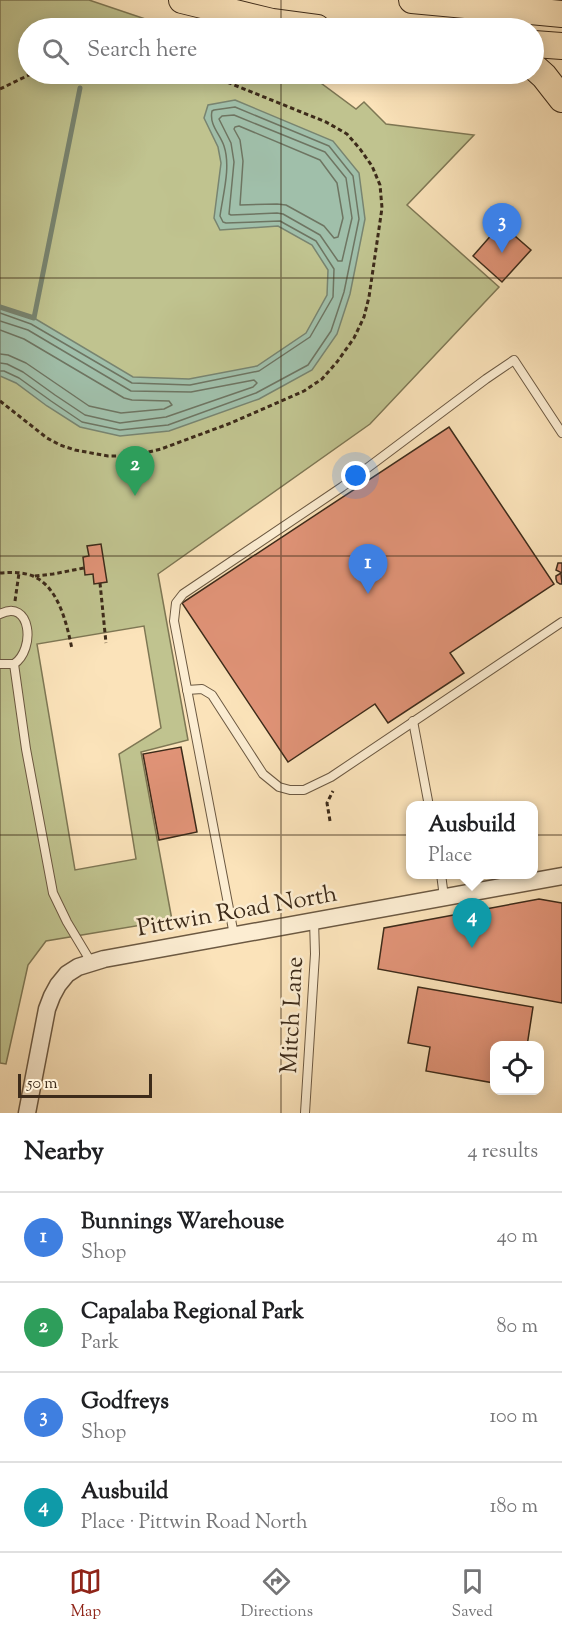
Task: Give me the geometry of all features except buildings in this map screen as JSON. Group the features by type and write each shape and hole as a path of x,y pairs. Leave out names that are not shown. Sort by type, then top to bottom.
{"main road":[{"path":"182,0 256,18"},
{"path":"414,0 562,14"},
{"path":"544,45 562,46"},
{"path":"544,76 562,99"}],"street":[{"name":"Pittwin Road North","path":"27,1113 47,1009 58,985 67,974 78,967 91,962 234,935 562,876"}],"lane":[{"path":"234,935 174,621 176,603 183,594 342,487 514,360 562,433"},
{"path":"0,614 14,611 23,617 27,631 27,644 23,655 14,664 0,664"},
{"path":"188,690 202,689 212,695 263,774 279,787 304,790 331,777 562,622"},
{"path":"0,658 14,664"},
{"path":"14,664 26,748 53,893 91,962"},
{"path":"414,721 428,801"},
{"path":"442,879 444,897"},
{"name":"Mitch Lane","path":"305,1113 315,954 314,920"}],"path":[{"path":"0,89 18,80"},
{"path":"0,401 60,445 108,456 132,456 161,449 231,423 304,391 322,379 338,362 354,338 364,317 369,297 382,208 380,185 372,166 347,135 326,122 232,84"},
{"path":"0,573 34,576 84,568"},
{"path":"14,611 20,573"},
{"path":"34,576 47,587 60,604 72,649"},
{"path":"100,583 106,643"},
{"path":"330,820 327,803 333,790 331,777"}],"green space":[{"path":"0,0 89,0 142,18 18,18 18,84 322,84 356,109 364,102 386,124 474,135 407,205 499,287 370,424 158,574 188,740 141,752 172,920 46,941 28,965 6,1064 0,1063","holes":["144,626 161,728 119,754 136,859 75,870 37,644"]}],"water":[{"path":"235,100 333,141 359,173 365,219 350,294 337,334 312,370 259,399 169,431 120,436 80,427 16,383 0,376 0,307 34,318 133,377 189,379 257,366 306,333 327,295 328,270 312,245 278,226 220,230 214,218 221,163 218,147 204,118 208,105"}],"waterway":[{"path":"0,307 34,318 80,88"}],"place":[{"name":"Godfreys","path":"502,253"},
{"name":"Capalaba Regional Park","path":"135,496"},
{"name":"Bunnings Warehouse","path":"368,594"},
{"name":"Ausbuild","path":"472,948"}]}
